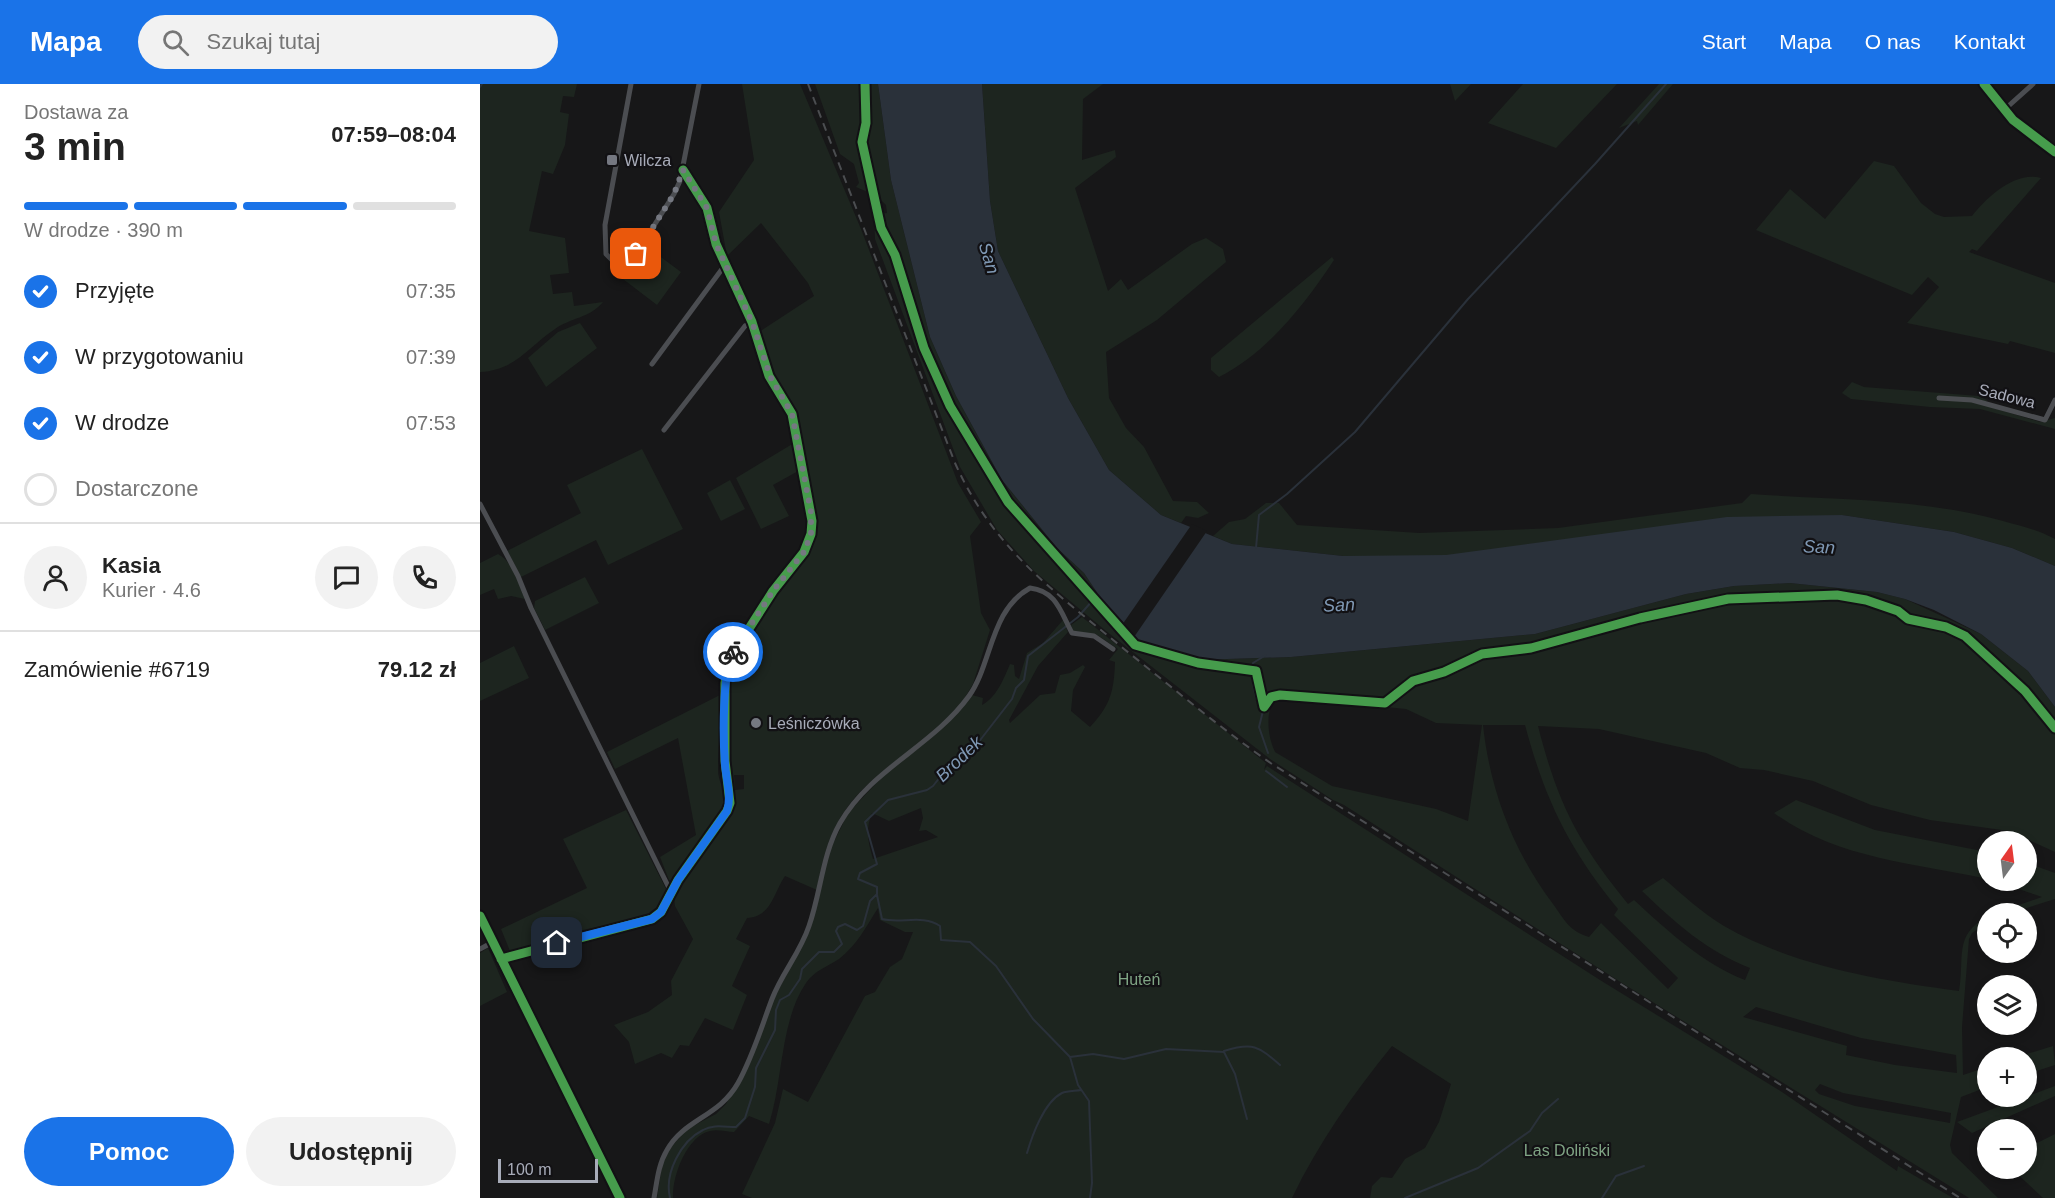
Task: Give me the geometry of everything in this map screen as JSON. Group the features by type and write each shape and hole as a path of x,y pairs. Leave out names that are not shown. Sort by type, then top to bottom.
{"main road":[{"path":"1984,84 2004,110 2027,133 2055,152"},
{"path":"480,916 620,1198"}],"street":[{"path":"631,84 605,225 604,250 609,260 615,263 629,261 674,194 683,170 699,84"},
{"path":"2004,110 2033,84"},
{"path":"501,959 652,919 661,912 671,892 727,811 730,803 725,761 725,683 729,660 773,591 804,552 811,534 811,512 796,427 786,403 770,376 752,322 716,244 707,208 683,170"},
{"path":"652,364 725,266"},
{"path":"664,430 745,326 752,322"},
{"name":"Sadowa","path":"1939,398 1972,400 2045,420 2055,400"},
{"path":"480,504 518,576 531,608 671,892"},
{"path":"654,1198 658,1172 668,1148 687,1127 724,1104 740,1080 759,1037 772,999 803,943 817,903 829,845 851,806 874,782 955,714 975,687 989,645 1014,601 1030,588 1041,589 1059,604 1072,633 1094,636 1113,650"},
{"path":"480,949 493,942"}],"green space":[{"path":"480,84 577,84 574,97 563,96 560,112 569,114 565,145 553,174 542,171 529,231 565,238 569,273 550,275 553,294 572,292 574,306 603,302 586,315 555,329 512,362 503,367 480,372"},
{"path":"742,84 800,84 861,229 958,483 981,522 970,536 981,613 990,630 973,684 957,711 972,695 983,698 982,705 987,702 999,687 1010,664 1014,665 1015,676 1019,679 1027,653 1043,643 1063,620 1068,632 1038,666 1009,720 1010,723 1040,695 1055,693 1060,675 1070,673 1083,665 1085,667 1073,690 1071,711 1090,727 1103,712 1110,697 1115,662 1109,660 1118,649 1097,635 1073,631 1071,625 1082,617 1266,763 1264,770 1267,766 1600,980 1782,1092 1897,1171 1898,1166 1953,1198 1370,1198 1372,1186 1381,1177 1392,1178 1405,1159 1425,1148 1439,1122 1451,1084 1392,1046 1338,1119 1292,1198 752,1198 742,1194 775,1123 783,1089 808,1102 865,996 875,992 890,967 902,959 913,932 905,932 880,920 878,908 851,948 839,959 813,975 798,998 791,1015 769,1124 749,1116 734,1132 713,1130 702,1134 694,1140 682,1158 675,1179 673,1198 657,1198 662,1165 667,1152 687,1129 716,1114 726,1104 751,1060 772,1002 807,936 830,850 848,813 911,750 874,779 847,808 829,843 817,890 785,876 767,909 747,918 736,939 750,946 732,986 747,995 733,1030 705,1018 689,1046 680,1045 672,1058 661,1053 635,1064 629,1042 614,1025 648,1012 672,995 671,981 693,939 675,906 674,897 733,805 728,676 740,647 774,594 799,566 814,540 816,516 797,413 774,375 759,332 814,296 808,283 761,223 727,256 719,212 754,160","holes":["734,775 744,775 744,789 735,790","921,808 923,818 919,831 926,830 938,837 873,859 868,836 868,825 872,813 889,821"]},
{"path":"815,84 878,84 891,180 930,337 956,396 1002,480 1057,548 1084,573 1100,597 1134,634 1135,645 1164,647 1198,660 1291,657 1535,634 1686,594 1734,586 1790,583 1877,592 1905,599 1981,634 2028,671 2055,707 2055,852 2037,844 2037,831 2009,831 1930,820 1871,805 1813,781 1764,770 1740,768 1706,753 1599,729 1538,726 1553,778 1571,821 1610,881 1628,904 1634,900 1700,955 1729,973 1745,980 1750,968 1706,945 1666,914 1642,891 1663,878 1716,921 1751,940 1780,952 1838,970 1959,991 1962,948 1969,932 1977,923 1977,930 1969,939 1962,1027 1963,1075 1977,1070 1977,1091 1961,1097 1950,1145 1952,1153 1998,1198 1969,1198 1622,983 1333,800 1270,759 1106,631 1034,571 997,530 960,467 875,239 874,214 887,213 886,205 877,196 856,187 859,183 854,164 840,154","holes":["1285,697 1406,709 1436,723 1482,725 1468,821 1436,809 1332,786 1275,752 1268,726 1269,712 1274,700","1483,725 1525,725 1550,800 1572,844 1618,909 1614,915 1678,978 1668,989 1601,923 1589,937 1572,928 1539,884 1526,863 1506,819 1491,773","1756,1007 1861,1038 1956,1055 1957,1073 1895,1065 1846,1055 1847,1046 1743,1017","1820,1084 1843,1093 1951,1113 1950,1123 1855,1106 1819,1094 1815,1090"]},
{"path":"982,84 1103,84 1083,99 1082,160 1115,150 1116,157 1075,188 1108,291 1121,279 1128,290 1192,244 1206,238 1223,249 1226,262 1157,320 1106,352 1109,398 1126,428 1144,447 1173,501 1197,502 1209,513 1198,518 1186,516 1181,523 1161,515 1109,470 1068,398 998,251 990,201"},
{"path":"1450,84 1471,84 1455,101"},
{"path":"1523,84 1617,84 1556,148 1488,123"},
{"path":"1659,84 1673,84 1638,125 1637,121 1619,128"},
{"path":"1874,161 1894,166 1921,203 1935,214 1944,217 1972,216 2002,187 2021,178 2041,178 1977,251 1972,249 1969,252 2055,283 2055,353 2010,341 2008,344 1907,323 1939,287 1928,277 1912,295 1756,230 1790,189 1825,219"},
{"path":"646,246 681,272 657,305 623,279"},
{"path":"1332,257 1334,260 1311,293 1269,341 1237,367 1219,377 1211,370 1211,358"},
{"path":"580,323 597,348 546,387 528,358 558,332"},
{"path":"1852,382 1864,387 1979,396 1987,400 1984,405 2040,422 2055,418 2055,429 1980,409 1930,407 1851,399 1842,393"},
{"path":"794,443 800,470 773,485 789,516 761,529 736,478"},
{"path":"642,449 683,529 608,565 596,540 521,577 507,551 581,513 567,485"},
{"path":"730,480 745,509 721,521 707,493"},
{"path":"1751,494 1877,501 1972,513 2030,528 2055,539 2055,566 2012,548 1954,532 1842,515 1562,541 1446,556 1343,556 1232,544 1213,536 1229,522 1245,519 1266,503 1279,503 1297,525 1419,533 1558,528 1742,503"},
{"path":"498,554 512,568 525,599 511,596 498,599 494,589 480,595 480,563"},
{"path":"585,577 599,603 545,630 534,608 535,601"},
{"path":"514,646 529,678 480,701 480,663"},
{"path":"722,694 718,770 726,806 672,881 669,880 660,857 696,835 678,738 615,769 607,752"},
{"path":"1796,800 1875,830 1977,850 1977,877 1850,850 1798,828 1774,813"},
{"path":"626,810 667,891 660,909 652,914 570,933 510,951 501,929 587,888 563,839"},
{"path":"2037,867 2055,873 2055,899 2037,905 2024,903 2042,897 2024,891 2037,891"},
{"path":"488,948 507,992 480,1006 480,953"},
{"path":"2053,1046 2055,1065 2037,1071 2037,1051"},
{"path":"2055,1086 2055,1096 2037,1104 2037,1093"},
{"path":"1998,1107 2030,1107 2003,1119 1977,1119 1977,1131 1972,1133 1957,1122"},
{"path":"2055,1134 2055,1198 2043,1198 2023,1179 2037,1179 2037,1143"}],"water":[{"name":"San","path":"878,84 982,84 990,201 998,251 1068,398 1109,470 1161,515 1232,544 1343,556 1446,555 1727,517 1842,515 1954,532 2012,548 2055,566 2055,707 2028,671 1981,634 1934,610 1877,592 1790,583 1734,586 1686,594 1535,634 1291,657 1198,660 1164,647 1135,645 1134,634 1100,597 1084,573 1057,548 1002,480 956,396 930,337 891,180"}],"pier":[{"path":"1192,524 1207,531 1132,640 1122,625"}],"waterway":[{"path":"1256,548 1259,515 1287,494 1355,432 1468,299 1595,164 1666,84"},
{"name":"Brodek","path":"670,1198 672,1168 688,1142 707,1128 736,1127 745,1118 755,1087 756,1068 775,1030 776,1010 780,1000 789,995 800,979 802,969 819,952 834,952 842,944 836,931 838,927 845,924 857,930 863,926 870,901 877,894 877,887 858,879 860,873 877,864 865,822 888,800 927,790 933,786 952,762 974,748 1024,680 1028,656 1078,617 1100,592"},
{"path":"1266,655 1253,663 1252,674 1256,695 1263,711 1259,727 1268,753"},
{"path":"1266,771 1287,787"},
{"path":"877,895 882,919 933,922 940,926 941,940 970,942 996,966 1033,1019 1070,1057 1078,1085 1089,1101 1092,1183 1090,1198"},
{"path":"1224,1051 1255,1047 1280,1065"},
{"path":"1070,1057 1093,1054 1124,1059 1166,1049 1224,1052 1235,1074 1247,1119"},
{"path":"1027,1153 1044,1111 1062,1093 1081,1090"},
{"path":"1405,1198 1478,1168 1530,1131 1542,1113 1558,1099"},
{"path":"1602,1198 1616,1176 1644,1166"}],"railway":[{"path":"808,84 955,463 988,520 1007,545 1028,566 1124,649 1215,722 1272,764 1960,1198"}],"cycle path":[{"path":"865,84 866,123 862,142 881,228 895,255 924,348 950,406 1008,502 1135,645 1198,663 1256,671 1264,707 1271,697 1280,695 1385,703 1413,681 1444,672 1482,654 1531,648 1640,618 1728,599 1837,595 1866,600 1898,611 1908,619 1946,627 1965,636 2025,691 2055,728"},
{"path":"1984,84 2013,120 2055,152"},
{"path":"501,959 652,919 661,912 678,880 727,811 730,803 725,761 725,683 729,660 773,591 804,552 811,534 812,521 792,414 769,376 752,322 716,244 707,208 683,170"},
{"path":"480,916 620,1198"}],"way so far":[{"path":"636,254 674,194 683,170 707,208 712,220 716,244 752,322 770,376 792,414 796,427 796,439 811,512 811,534 804,552 780,581 733,652"}],"place":[{"name":"Wilcza","path":"612,160"},
{"name":"Leśniczówka","path":"756,723"}],"route":[{"path":"557,943 652,919 667,904 671,892 687,866 727,811 730,803 725,761 725,683 726,670 733,652"}],"park label":[{"name":"Huteń","path":"1139,979"},
{"name":"Las Doliński","path":"1567,1150"}]}
